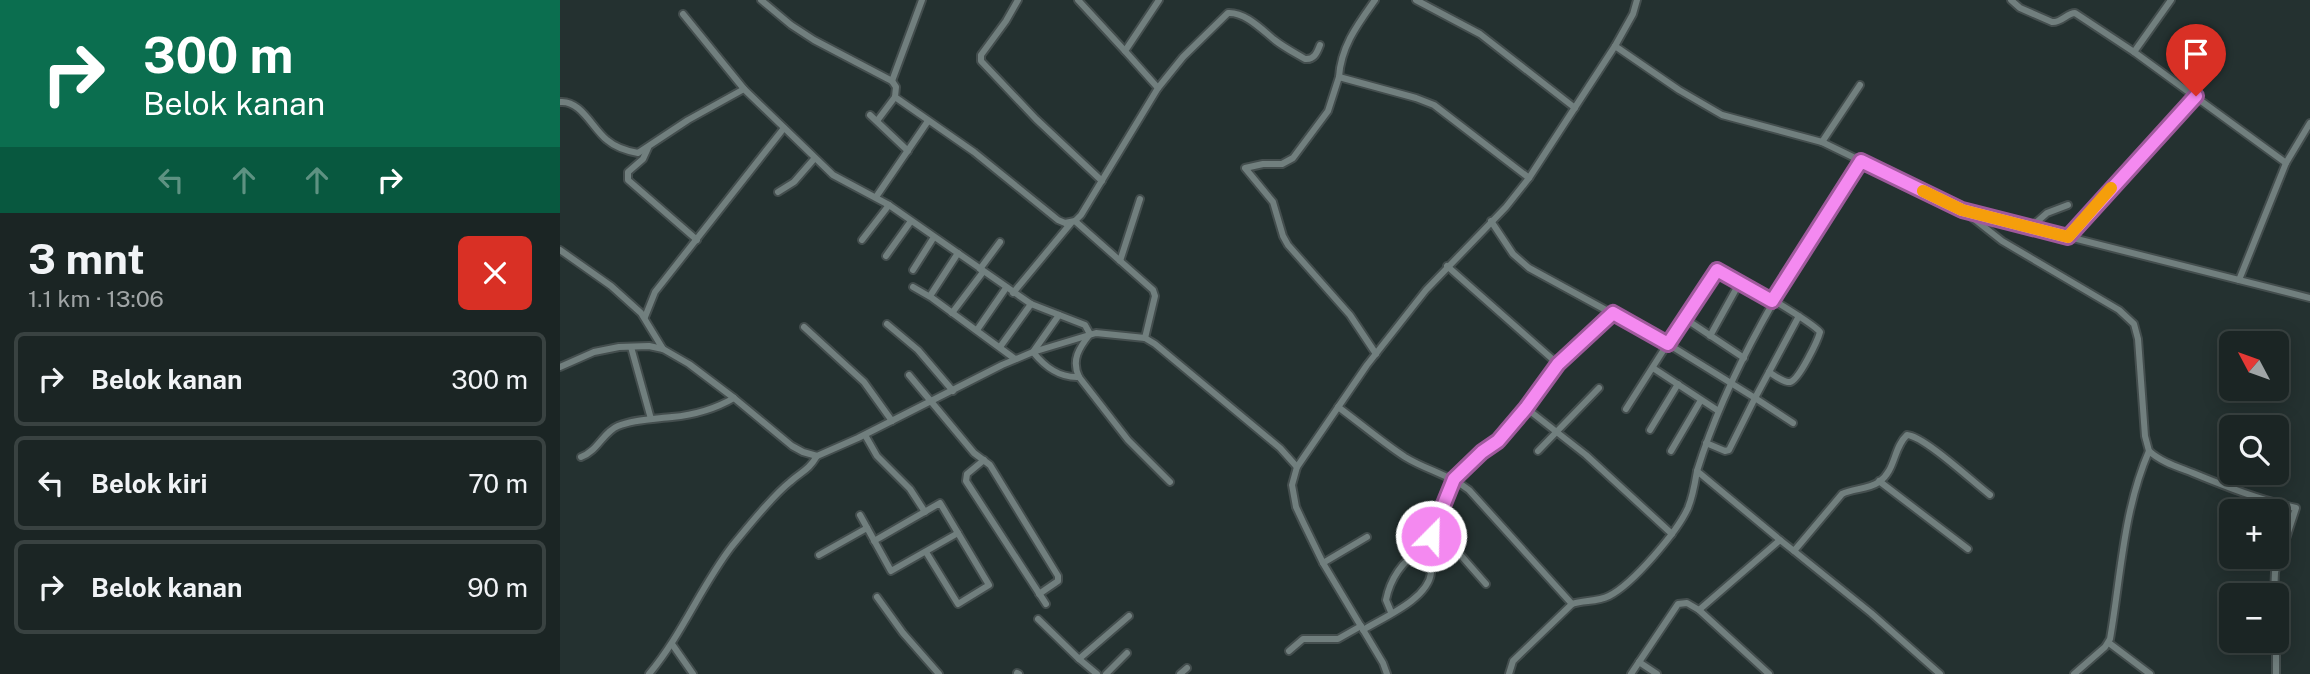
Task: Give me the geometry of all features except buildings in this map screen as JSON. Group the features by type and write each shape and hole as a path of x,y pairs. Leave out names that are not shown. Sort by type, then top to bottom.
{"street":[{"path":"761,0 814,40 892,81 895,97 877,121"},
{"path":"892,81 922,0"},
{"path":"1018,0 981,55 981,61 1036,119 1102,181"},
{"path":"1078,0 1158,88"},
{"path":"1125,51 1159,0"},
{"path":"1375,0 1348,40 1328,111 1293,158 1282,164 1245,168 1273,202 1288,246 1350,316 1376,354"},
{"path":"1416,0 1480,34 1575,108"},
{"path":"1387,674 1323,563 1304,524 1293,495 1292,485 1297,467 1376,354 1447,266 1516,196 1530,178 1615,46 1633,14 1637,0"},
{"path":"2011,0 2020,8 2055,23 2074,13 2134,51 2286,163"},
{"path":"2134,51 2171,0"},
{"path":"1013,293 1073,222 1102,181 1158,88 1183,57 1228,13 1236,13 1251,21 1305,60 1315,56 1320,45"},
{"path":"683,14 744,89 814,159 842,180 888,205 1013,293 1031,304 1085,325 1090,334"},
{"path":"1615,46 1722,116 1822,142 1962,210 2002,241 2119,310 2134,324 2138,340 2145,436 2149,451 2140,475 2126,533 2109,643 2074,674"},
{"path":"1339,77 1416,97 1434,106 1530,178"},
{"path":"1822,142 1860,85"},
{"path":"560,103 567,102 577,106 598,132 612,144 634,152 648,148 688,120 744,89"},
{"path":"2068,237 2196,96"},
{"path":"895,97 974,152 1058,220 1073,222 1154,293 1145,338"},
{"path":"870,115 908,151"},
{"path":"876,197 928,121"},
{"path":"2239,280 2286,163 2310,123"},
{"path":"645,317 652,297 784,128"},
{"path":"648,148 646,156 628,172 627,178 697,240"},
{"path":"778,192 794,182 814,159"},
{"path":"1506,674 1513,661 1572,604 1596,600 1618,590 1672,534 1689,505 1717,410 1772,301 1861,161"},
{"path":"1120,261 1140,200"},
{"path":"862,240 888,205"},
{"path":"2031,227 2047,213 2067,205"},
{"path":"1962,210 2310,298"},
{"path":"886,256 911,221"},
{"path":"1491,221 1513,254 1529,268 1668,344 1793,423"},
{"path":"913,270 934,237"},
{"path":"952,313 1000,242"},
{"path":"560,250 611,286 645,317 663,349"},
{"path":"930,296 958,253"},
{"path":"1447,266 1558,364"},
{"path":"1626,409 1715,270 1799,316 1818,330 1820,336 1793,381 1787,382 1769,372"},
{"path":"1710,335 1740,282"},
{"path":"913,287 930,296 1015,359"},
{"path":"977,330 1006,288"},
{"path":"1000,347 1031,304"},
{"path":"1391,612 1386,600 1394,578 1410,558 1420,551 1436,527 1454,479 1482,452 1498,441 1558,364 1613,313"},
{"path":"1033,352 1059,315"},
{"path":"1706,443 1725,451 1729,450 1799,316"},
{"path":"1684,318 1744,358"},
{"path":"887,324 918,350 953,391"},
{"path":"804,327 864,382 892,421"},
{"path":"1090,334 1075,360 1079,377 1128,440 1170,482"},
{"path":"649,674 672,643 734,544 789,482 809,469 817,456 1033,352 1090,334 1145,338 1280,448 1297,467"},
{"path":"560,367 594,352 649,346 663,349 690,365 734,398 792,446 817,456"},
{"path":"631,347 651,419"},
{"path":"1033,352 1053,371 1063,376 1079,377"},
{"path":"1653,368 1717,410"},
{"path":"909,375 974,453 989,465 1059,578 1058,582 1039,594"},
{"path":"1650,430 1678,384"},
{"path":"1538,451 1599,388"},
{"path":"582,457 591,452 616,427 713,409 734,398"},
{"path":"1671,451 1701,400"},
{"path":"1338,407 1404,456 1433,472 1454,479 1478,499 1572,604"},
{"path":"1526,408 1558,431 1672,534"},
{"path":"865,435 877,456 911,489 925,512"},
{"path":"1794,551 1842,494 1852,489 1867,488 1879,481 1893,464 1900,443 1910,435 1927,445 1990,495"},
{"path":"2149,451 2163,461 2224,486 2268,502 2296,508 2275,572 2275,583"},
{"path":"984,460 967,474 966,481 1046,604"},
{"path":"1697,471 1871,613 1940,674"},
{"path":"1879,481 1968,549"},
{"path":"874,541 940,503 989,585 958,604 926,552"},
{"path":"860,515 891,571 958,533"},
{"path":"1436,527 1486,583"},
{"path":"819,555 867,528"},
{"path":"1323,563 1367,537"},
{"path":"1699,610 1780,540"},
{"path":"1289,651 1303,639 1338,639 1421,593 1430,580 1430,568 1420,551"},
{"path":"877,597 939,674"},
{"path":"1632,674 1678,604 1687,603 1699,610 1769,674"},
{"path":"1079,659 1129,616"},
{"path":"1038,619 1097,674"},
{"path":"672,643 693,674"},
{"path":"2109,643 2150,674"},
{"path":"1106,674 1127,653"},
{"path":"2276,653 2276,674"},
{"path":"1639,663 1657,674"},
{"path":"1180,674 1187,668"}],"slow traffic":[{"path":"1923,191 1962,210 2068,237 2111,188"}],"route":[{"path":"1431,536 1454,479 1464,467 1498,441 1558,364 1613,313 1668,344 1717,270 1772,301 1861,161 1962,210 2068,237 2196,96"}]}
